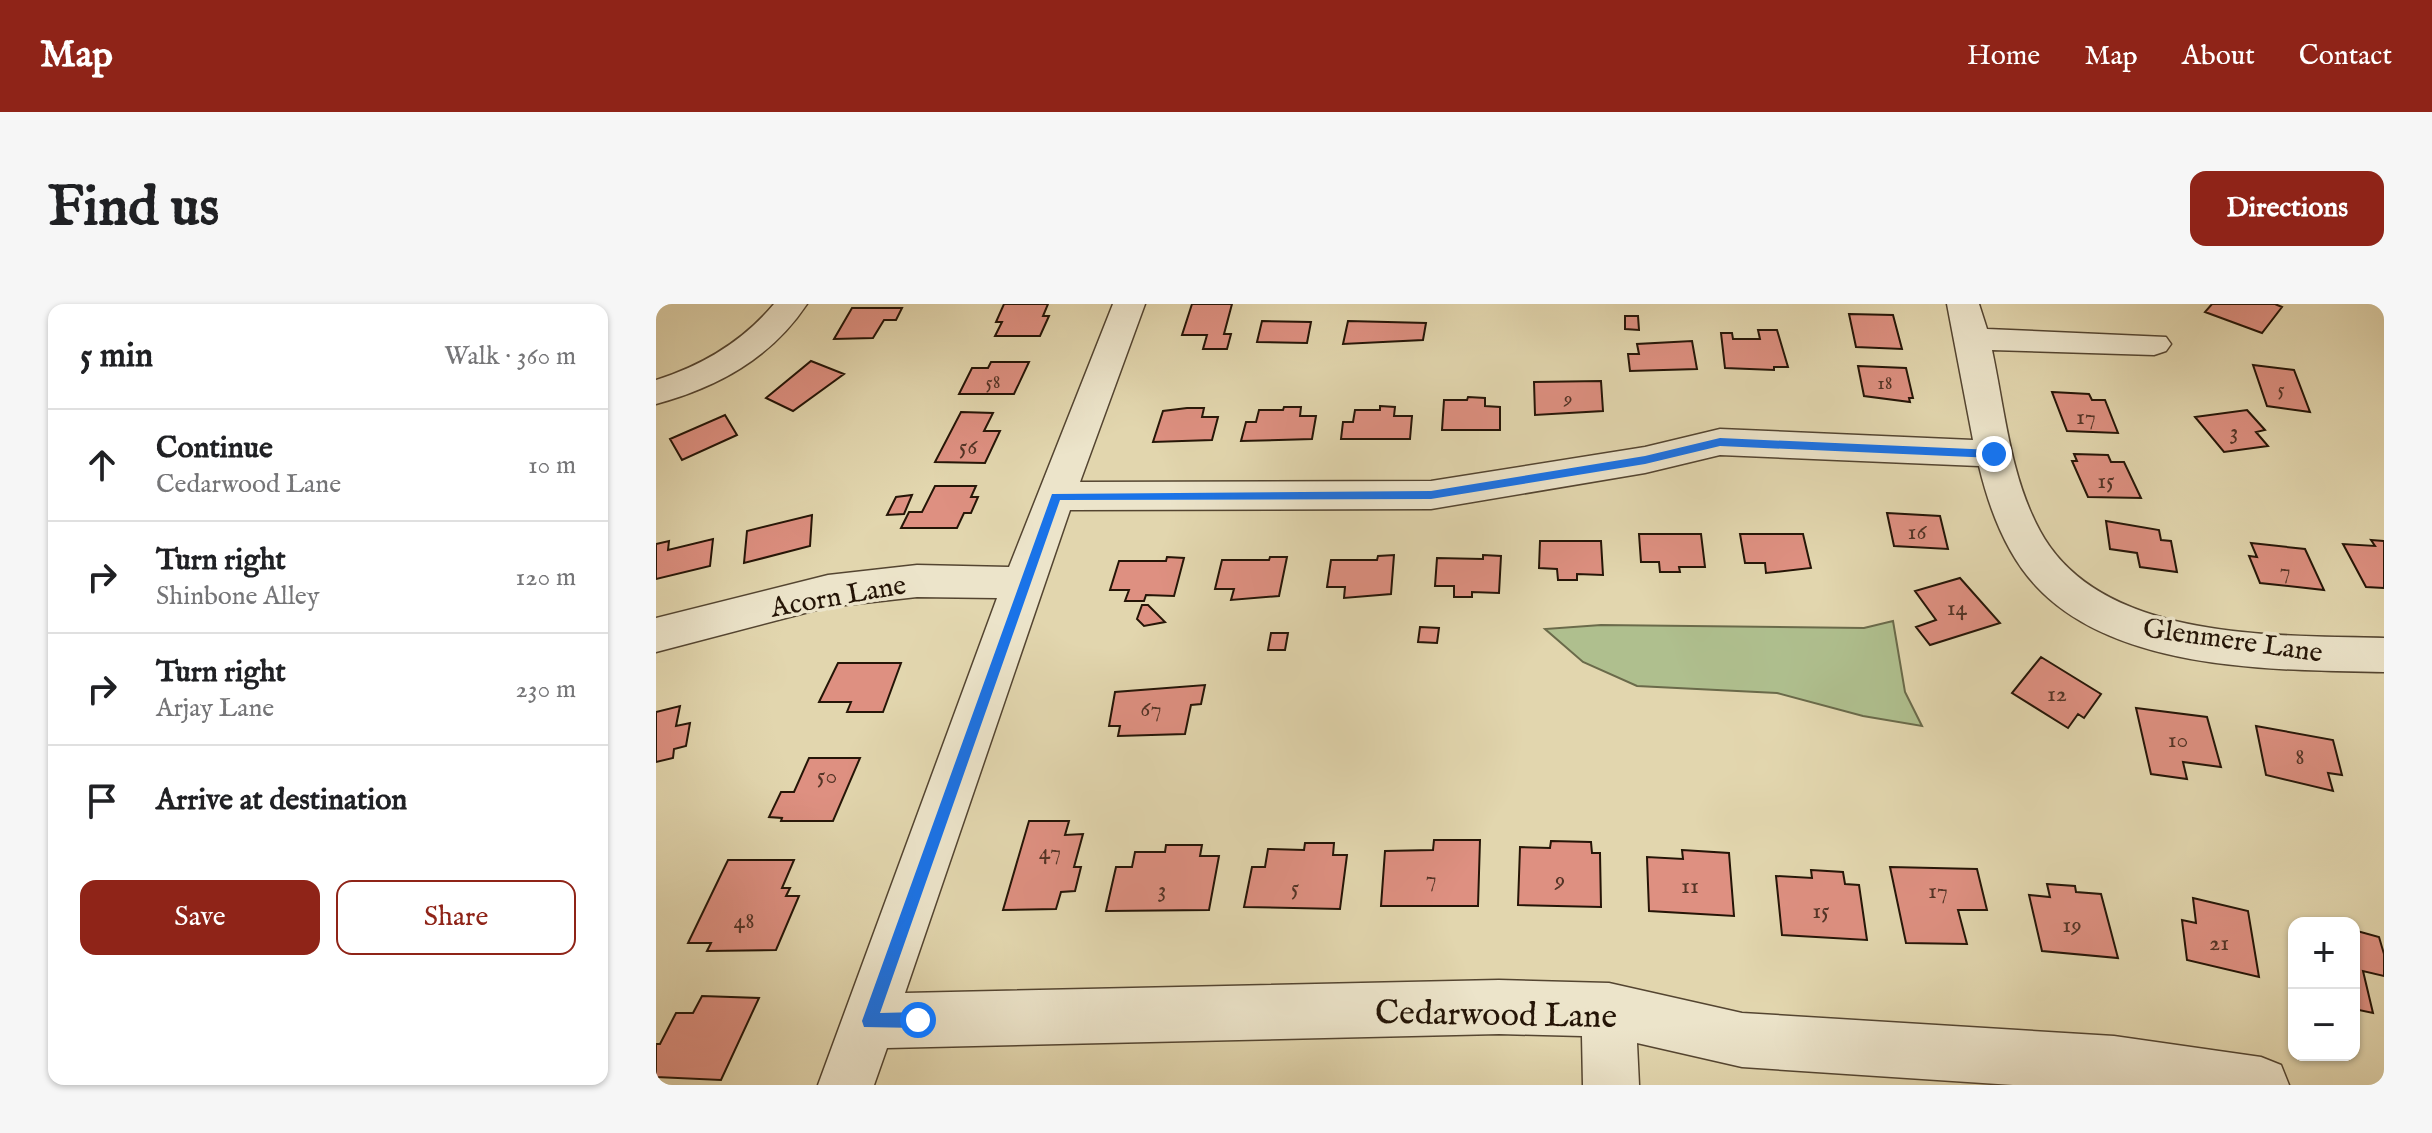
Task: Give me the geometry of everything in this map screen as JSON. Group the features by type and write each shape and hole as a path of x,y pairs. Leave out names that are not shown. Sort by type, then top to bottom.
{"street":[{"path":"656,392 728,365 770,332 791,304"},
{"path":"846,1085 1023,583 1129,304"},
{"path":"1969,321 2154,344"},
{"name":"Glenmere Lane","path":"1969,321 1994,454 2021,533 2053,578 2110,619 2181,638 2284,652 2384,655"},
{"path":"1056,496 1431,495 1645,460 1720,442 1994,454"},
{"name":"Acorn Lane","path":"656,635 828,591 917,581 1023,583"},
{"name":"Cedarwood Lane","path":"870,1021 1483,1007 1609,1010 1742,1040 2261,1085"},
{"path":"1609,1010 1611,1085"}],"green space":[{"path":"1893,621 1905,692 1922,726 1863,716 1777,693 1637,686 1583,662 1545,629 1601,625 1864,628"}],"building":[{"path":"1004,304 1048,304 1043,316 1049,316 1040,336 995,336 1002,322 996,322"},
{"path":"1192,304 1232,304 1224,334 1231,334 1227,349 1203,349 1207,335 1182,335"},
{"path":"2212,304 2275,304 2282,307 2262,333 2205,312"},
{"path":"852,308 902,308 896,320 884,320 873,338 834,339"},
{"path":"1849,314 1893,315 1902,349 1856,347"},
{"path":"1625,316 1638,316 1639,330 1625,329"},
{"path":"1262,321 1311,322 1307,343 1257,342"},
{"path":"1348,321 1426,323 1423,340 1343,344"},
{"path":"1758,330 1777,330 1788,367 1774,367 1774,370 1725,368 1721,333 1732,333 1733,339 1760,339"},
{"path":"1692,341 1697,369 1630,371 1628,354 1639,354 1637,344"},
{"path":"811,361 844,374 793,411 766,398"},
{"path":"991,362 1029,362 1014,394 959,394 972,368 988,368"},
{"path":"2253,365 2294,370 2310,412 2267,406"},
{"path":"1858,366 1906,368 1913,398 1909,398 1910,402 1864,396"},
{"path":"1601,381 1603,411 1535,415 1534,382"},
{"path":"2052,392 2089,394 2092,400 2105,400 2118,433 2067,431"},
{"path":"1468,397 1485,398 1485,406 1500,407 1500,430 1442,430 1444,400 1467,400"},
{"path":"1380,406 1395,407 1394,416 1412,416 1410,439 1341,439 1343,422 1353,422 1355,410 1380,410"},
{"path":"1284,407 1301,407 1300,416 1316,416 1312,439 1241,441 1246,422 1256,422 1259,410 1283,410"},
{"path":"1204,408 1202,417 1218,417 1212,440 1153,442 1163,411"},
{"path":"2247,410 2265,430 2256,432 2268,446 2224,452 2195,417"},
{"path":"961,412 993,413 984,431 1000,431 985,463 935,462"},
{"path":"725,415 737,435 682,460 670,439"},
{"path":"2074,454 2108,455 2111,462 2124,462 2141,498 2088,497 2072,461 2077,461"},
{"path":"935,486 976,486 971,497 978,497 971,513 964,513 957,528 901,528 909,512 922,512"},
{"path":"912,495 904,514 887,515 896,497"},
{"path":"1887,513 1940,516 1948,549 1894,546"},
{"path":"812,515 810,546 744,563 747,531"},
{"path":"2106,521 2159,530 2161,540 2171,541 2177,572 2140,567 2137,553 2110,549"},
{"path":"1639,534 1701,534 1705,567 1679,567 1680,572 1660,572 1659,562 1641,562"},
{"path":"1740,534 1803,534 1811,568 1766,573 1765,563 1745,563"},
{"path":"713,539 710,566 656,579 656,544 669,541 668,550"},
{"path":"2371,540 2384,541 2384,588 2366,587 2343,544 2375,546"},
{"path":"1540,541 1601,541 1603,575 1577,574 1577,580 1558,580 1557,569 1539,568"},
{"path":"2251,543 2305,549 2324,590 2260,583 2249,556 2257,557"},
{"path":"1394,555 1391,594 1344,598 1345,587 1327,587 1331,560 1377,560 1378,556"},
{"path":"1483,555 1501,556 1499,593 1472,592 1472,597 1454,597 1454,586 1435,586 1437,558 1483,559"},
{"path":"1167,557 1184,558 1174,596 1146,595 1144,601 1125,601 1129,590 1110,590 1119,561 1166,561"},
{"path":"1270,557 1287,557 1279,596 1231,600 1234,589 1215,589 1222,560 1269,560"},
{"path":"1960,578 2000,623 1930,645 1916,627 1936,620 1915,591"},
{"path":"1142,605 1148,605 1165,622 1144,626 1137,619"},
{"path":"1420,627 1439,628 1437,643 1418,642"},
{"path":"1271,633 1288,633 1285,650 1268,650"},
{"path":"2041,657 2101,694 2084,718 2078,714 2068,728 2012,693"},
{"path":"838,663 901,663 883,712 847,712 851,702 819,702"},
{"path":"1205,685 1201,704 1191,705 1185,734 1118,736 1120,726 1109,726 1115,692"},
{"path":"680,706 676,726 690,723 686,746 674,749 673,758 656,762 656,712"},
{"path":"2136,708 2207,717 2221,767 2183,762 2187,779 2151,774"},
{"path":"2256,726 2333,740 2342,775 2328,773 2333,791 2266,775"},
{"path":"809,758 860,758 833,821 781,821 782,818 769,817 781,792 794,792"},
{"path":"1029,821 1069,821 1065,835 1083,834 1074,867 1081,867 1075,891 1061,892 1056,909 1003,910"},
{"path":"1434,840 1480,840 1478,906 1381,906 1385,851 1433,850"},
{"path":"1551,841 1591,842 1592,853 1600,853 1601,907 1518,905 1520,847 1550,848"},
{"path":"1305,843 1334,843 1333,855 1347,855 1340,909 1244,907 1252,867 1265,867 1268,849 1304,850"},
{"path":"1166,845 1202,845 1200,856 1219,856 1209,910 1106,911 1116,867 1132,867 1135,852 1165,852"},
{"path":"1682,850 1729,853 1734,916 1649,911 1647,857 1683,859"},
{"path":"728,860 794,860 782,888 790,888 786,896 799,896 776,950 707,951 711,943 688,943"},
{"path":"1890,867 1977,869 1987,910 1958,910 1967,944 1906,943"},
{"path":"1811,870 1843,872 1845,884 1859,885 1867,940 1782,935 1776,876 1812,878"},
{"path":"2047,884 2075,886 2076,892 2101,894 2118,958 2042,951 2029,895 2050,897"},
{"path":"2193,898 2248,911 2259,977 2187,960 2182,920 2196,923"},
{"path":"2360,932 2379,937 2384,954 2384,976 2363,971 2373,1013 2360,1010"},
{"path":"702,996 759,998 721,1080 656,1077 656,1044 660,1044 676,1013 693,1013"}],"route":[{"path":"918,1020 870,1021 1056,496 1431,495 1645,460 1720,442 1994,454"}]}
